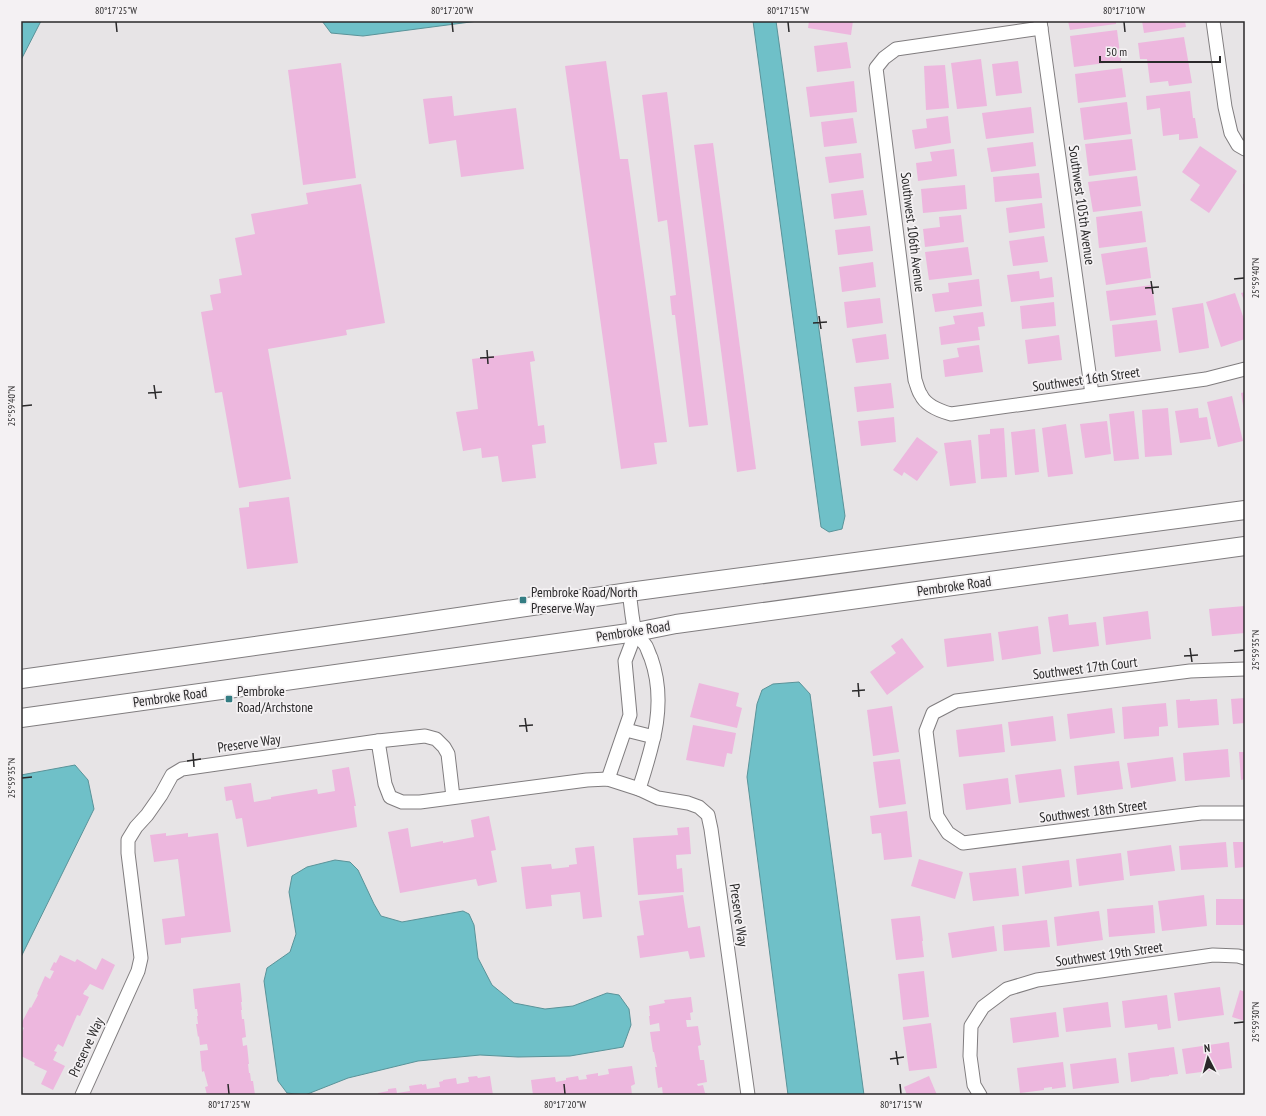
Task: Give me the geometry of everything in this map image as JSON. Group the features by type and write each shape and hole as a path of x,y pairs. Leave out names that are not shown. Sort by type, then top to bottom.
{"main road":[{"path":"21,679 629,592 1245,510"},
{"name":"Pembroke Road","path":"21,718 636,632 676,624 1245,546"}],"street":[{"path":"1213,21 1224,107 1231,134 1241,147"},
{"name":"Southwest 106th Avenue","path":"932,407 921,396 915,380 876,68 884,58 896,49 1041,25"},
{"name":"Southwest 105th Avenue","path":"1041,25 1092,394"},
{"name":"Southwest 16th Street","path":"932,407 942,412 951,414 1206,379 1245,369"},
{"path":"629,592 636,632 651,658 656,678 658,700 657,722 654,737 639,789"},
{"path":"608,779 630,715 625,661 636,632"},
{"name":"Southwest 17th Court","path":"948,833 937,816 926,731 933,713 956,701 1190,671 1245,669"},
{"path":"626,730 654,737"},
{"path":"378,741 425,736 436,739 444,747 448,754 453,797"},
{"name":"Preserve Way","path":"82,1095 138,971 141,958 128,853 128,840 136,827 162,795 172,775 182,768 378,741 385,784 390,797 402,802 420,802 587,780 608,779 639,789 658,798 688,803 699,807 708,815 748,1095"},
{"name":"Southwest 18th Street","path":"948,833 963,843 1202,813 1245,813"},
{"name":"Southwest 19th Street","path":"980,1095 974,1085 970,1056 971,1026 984,1007 1006,990 1037,980 1213,956 1238,956 1245,958"}],"water":[{"path":"21,21 41,21 21,60"},
{"path":"322,21 478,21 363,36 331,33"},
{"path":"753,21 776,21 845,516 842,529 829,532 821,527"},
{"path":"799,682 810,694 864,1095 788,1095 747,777 757,704 762,690 773,684"},
{"path":"75,765 88,780 94,809 21,957 21,775"},
{"path":"335,860 350,862 358,870 381,916 402,922 463,911 469,914 474,925 478,958 492,985 514,1003 545,1009 573,1006 607,993 619,995 629,1009 631,1025 623,1047 570,1056 518,1057 480,1055 418,1061 348,1078 305,1095 287,1093 278,1081 264,981 267,968 290,952 296,934 289,892 292,876 307,867"}],"building":[{"path":"809,21 853,21 851,35 808,28"},
{"path":"1068,21 1116,21 1116,24 1070,30"},
{"path":"1142,21 1185,21 1186,27 1144,33"},
{"path":"1117,30 1121,61 1074,67 1070,36"},
{"path":"1184,37 1192,83 1169,86 1168,81 1150,83 1147,59 1140,59 1138,43"},
{"path":"847,42 851,68 817,72 814,46"},
{"path":"981,59 987,106 957,109 951,63"},
{"path":"606,61 620,159 628,159 667,442 654,443 657,464 621,469 565,66"},
{"path":"1018,61 1022,93 996,96 992,64"},
{"path":"341,63 356,178 303,185 288,70"},
{"path":"945,65 949,108 926,110 924,66"},
{"path":"1122,68 1126,97 1078,103 1075,74"},
{"path":"854,81 857,112 810,117 806,87"},
{"path":"1190,91 1193,118 1195,118 1198,138 1179,140 1179,134 1163,136 1160,108 1147,110 1146,96"},
{"path":"667,92 708,425 689,427 675,315 672,315 670,296 676,295 667,220 658,222 642,95"},
{"path":"452,96 454,116 516,108 524,169 461,177 456,140 429,144 423,99"},
{"path":"1127,102 1131,134 1084,140 1080,108"},
{"path":"1031,107 1034,133 986,139 982,113"},
{"path":"948,116 951,143 915,149 912,130 927,128 926,119"},
{"path":"853,118 857,143 824,147 821,122"},
{"path":"1132,139 1136,170 1089,176 1085,144"},
{"path":"1033,142 1036,166 991,172 987,148"},
{"path":"713,143 756,469 737,472 694,145"},
{"path":"1200,146 1237,171 1209,213 1190,200 1200,185 1182,172"},
{"path":"954,149 957,176 918,181 916,163 932,161 930,152"},
{"path":"861,153 864,178 829,183 825,157"},
{"path":"1039,173 1042,198 995,202 993,177"},
{"path":"1137,176 1141,206 1093,212 1088,182"},
{"path":"361,184 385,323 346,330 347,335 268,349 291,479 239,488 222,392 215,393 201,312 213,310 210,295 221,293 219,279 242,275 235,238 255,234 251,214 308,204 306,193"},
{"path":"1243,184 1245,184 1245,201 1244,201"},
{"path":"965,185 967,209 923,213 921,189"},
{"path":"863,190 867,215 834,219 831,194"},
{"path":"1042,203 1045,228 1009,233 1006,208"},
{"path":"1142,211 1146,242 1099,248 1096,217"},
{"path":"961,215 964,242 925,247 923,229 940,227 939,217"},
{"path":"870,226 873,251 838,255 835,230"},
{"path":"1044,236 1048,262 1013,266 1009,241"},
{"path":"968,247 972,275 929,280 925,252"},
{"path":"1147,247 1151,278 1106,285 1101,254"},
{"path":"873,262 876,287 842,292 839,267"},
{"path":"1039,271 1040,279 1052,277 1054,297 1011,302 1007,275"},
{"path":"979,279 982,306 935,312 932,294 949,292 948,283"},
{"path":"1152,285 1156,315 1110,321 1106,291"},
{"path":"1245,292 1245,303 1241,293"},
{"path":"1235,293 1245,322 1245,339 1221,347 1206,302"},
{"path":"880,298 883,323 847,328 844,302"},
{"path":"1054,302 1056,326 1022,329 1020,306"},
{"path":"1203,303 1209,348 1179,353 1172,308"},
{"path":"983,312 985,326 978,327 980,340 941,345 939,327 955,324 953,316"},
{"path":"1157,320 1161,351 1115,357 1112,325"},
{"path":"886,334 889,359 856,363 852,339"},
{"path":"1059,335 1062,360 1028,364 1025,340"},
{"path":"979,345 983,372 945,377 943,360 959,357 957,348"},
{"path":"533,351 535,361 530,362 538,426 544,425 546,443 532,445 536,478 502,482 498,456 482,458 481,448 463,451 456,412 478,409 472,359"},
{"path":"891,383 894,408 857,412 854,387"},
{"path":"1245,392 1245,411 1244,411 1241,393"},
{"path":"1232,396 1243,441 1218,447 1207,402"},
{"path":"1168,408 1172,455 1145,457 1142,410"},
{"path":"1198,408 1199,418 1207,417 1211,439 1180,443 1175,411"},
{"path":"1134,411 1139,459 1114,461 1109,414"},
{"path":"894,417 896,442 861,446 858,421"},
{"path":"1107,421 1111,454 1085,458 1080,424"},
{"path":"1066,424 1073,474 1048,477 1042,428"},
{"path":"1004,428 1007,477 981,479 978,435 990,434 990,429"},
{"path":"1035,429 1039,472 1015,475 1011,432"},
{"path":"917,437 938,452 917,481 904,472 902,476 893,470"},
{"path":"971,440 976,483 950,486 944,443"},
{"path":"289,497 298,563 247,569 239,508 249,507 249,502"},
{"path":"1245,606 1245,633 1212,636 1209,609"},
{"path":"1148,611 1151,639 1106,645 1103,617"},
{"path":"1068,614 1069,625 1096,622 1099,646 1053,652 1048,617"},
{"path":"1038,626 1041,654 1002,660 998,632"},
{"path":"991,633 994,661 947,667 944,639"},
{"path":"902,638 924,667 887,695 870,672 896,653 891,646"},
{"path":"699,683 739,693 736,706 742,708 737,728 690,717"},
{"path":"1245,698 1245,723 1233,724 1231,699"},
{"path":"1190,699 1190,701 1217,699 1219,725 1178,728 1176,700"},
{"path":"1166,703 1168,726 1159,727 1159,736 1124,739 1122,707"},
{"path":"892,706 899,752 873,756 867,710"},
{"path":"1112,708 1115,733 1070,739 1067,714"},
{"path":"1053,716 1056,741 1011,746 1008,722"},
{"path":"1002,724 1005,752 959,757 956,730"},
{"path":"693,725 736,733 732,754 727,753 724,767 686,760"},
{"path":"1228,749 1230,777 1185,781 1183,753"},
{"path":"1239,752 1245,752 1245,779 1241,780"},
{"path":"1173,757 1176,781 1131,788 1127,763"},
{"path":"900,759 906,804 879,808 873,762"},
{"path":"1119,761 1123,789 1077,795 1074,766"},
{"path":"349,767 356,806 354,806 357,827 247,847 242,818 236,819 232,800 226,801 224,787 251,783 254,802 271,799 271,797 317,789 318,794 335,791 332,770"},
{"path":"1061,769 1065,797 1019,803 1015,775"},
{"path":"1008,778 1011,804 966,810 963,784"},
{"path":"907,811 912,857 884,860 881,833 872,834 870,816"},
{"path":"489,816 496,850 491,851 497,882 478,886 476,879 400,893 388,832 408,828 411,847 443,841 443,843 474,837 471,820"},
{"path":"689,827 691,854 676,855 677,869 682,868 684,892 638,895 633,838 678,835 677,828"},
{"path":"166,833 166,836 188,833 188,837 218,833 231,932 181,938 181,943 165,945 162,919 185,916 178,859 154,862 150,835"},
{"path":"1226,842 1228,867 1181,870 1179,846"},
{"path":"1233,842 1245,842 1245,867 1235,868"},
{"path":"1171,845 1175,871 1130,876 1127,851"},
{"path":"594,846 602,917 583,919 580,892 551,895 552,906 526,909 521,867 551,864 552,869 569,867 569,865 577,864 575,848"},
{"path":"1121,853 1124,880 1079,886 1076,859"},
{"path":"919,859 963,872 955,899 911,886"},
{"path":"1069,860 1072,887 1025,894 1022,866"},
{"path":"1016,868 1019,896 973,901 969,873"},
{"path":"683,895 688,928 700,926 705,957 690,959 688,951 640,958 637,936 644,935 639,901"},
{"path":"1204,895 1207,926 1162,931 1158,901"},
{"path":"1216,899 1245,899 1245,925 1216,925"},
{"path":"1153,905 1155,933 1109,937 1107,909"},
{"path":"1099,911 1103,940 1057,946 1054,917"},
{"path":"920,916 924,957 896,960 891,919"},
{"path":"1047,920 1050,947 1004,951 1002,925"},
{"path":"994,926 997,951 952,958 948,933"},
{"path":"60,955 75,962 77,959 96,970 102,958 115,965 103,990 90,984 85,990 83,994 89,997 80,1016 77,1015 63,1047 58,1044 54,1051 57,1052 53,1060 65,1066 53,1090 41,1084 47,1071 34,1065 35,1063 21,1056 21,1034 24,1028 21,1024 38,995 37,994 45,976 50,979 54,971 50,970"},
{"path":"924,971 929,1017 903,1020 898,974"},
{"path":"240,983 242,1019 244,1019 246,1037 242,1038 243,1046 247,1045 249,1073 251,1081 253,1081 255,1095 207,1095 205,1087 208,1086 204,1071 202,1072 200,1051 208,1050 207,1044 200,1045 199,1036 198,1037 196,1024 198,1024 198,1016 197,1009 195,1009 193,989"},
{"path":"1220,987 1224,1015 1178,1021 1174,993"},
{"path":"1240,990 1245,992 1245,1021 1232,1017"},
{"path":"1167,995 1171,1028 1158,1030 1157,1024 1125,1028 1122,1001"},
{"path":"691,997 693,1012 690,1013 691,1020 686,1020 687,1027 698,1026 701,1045 698,1046 700,1060 704,1060 707,1082 697,1084 698,1086 703,1085 707,1095 663,1095 662,1087 658,1088 655,1067 657,1067 650,1032 660,1031 659,1023 650,1025 649,1006 665,1003 664,1000"},
{"path":"1108,1002 1111,1027 1066,1032 1063,1008"},
{"path":"1056,1012 1059,1037 1013,1043 1010,1018"},
{"path":"931,1023 937,1068 909,1071 903,1027"},
{"path":"1229,1042 1232,1068 1186,1074 1182,1049"},
{"path":"1174,1047 1178,1074 1131,1082 1128,1053"},
{"path":"1116,1058 1119,1083 1073,1089 1070,1064"},
{"path":"1063,1062 1066,1087 1052,1089 1052,1087 1044,1088 1044,1090 1020,1093 1017,1068"},
{"path":"632,1066 635,1084 631,1086 632,1095 533,1095 531,1080 555,1077 556,1082 566,1080 566,1078 578,1076 579,1080 587,1079 586,1075 598,1073 598,1076 609,1074 608,1069"},
{"path":"477,1076 478,1078 490,1076 493,1095 378,1095 378,1093 388,1091 388,1089 396,1088 397,1093 410,1091 409,1086 422,1084 426,1084 427,1089 440,1087 439,1082 456,1078 457,1084 469,1082 468,1077"},
{"path":"929,1076 937,1095 907,1095 904,1087"}],"place":[{"name":"Pembroke Road/North Preserve Way","path":"523,600"},
{"name":"Pembroke Road/Archstone","path":"229,699"}]}
